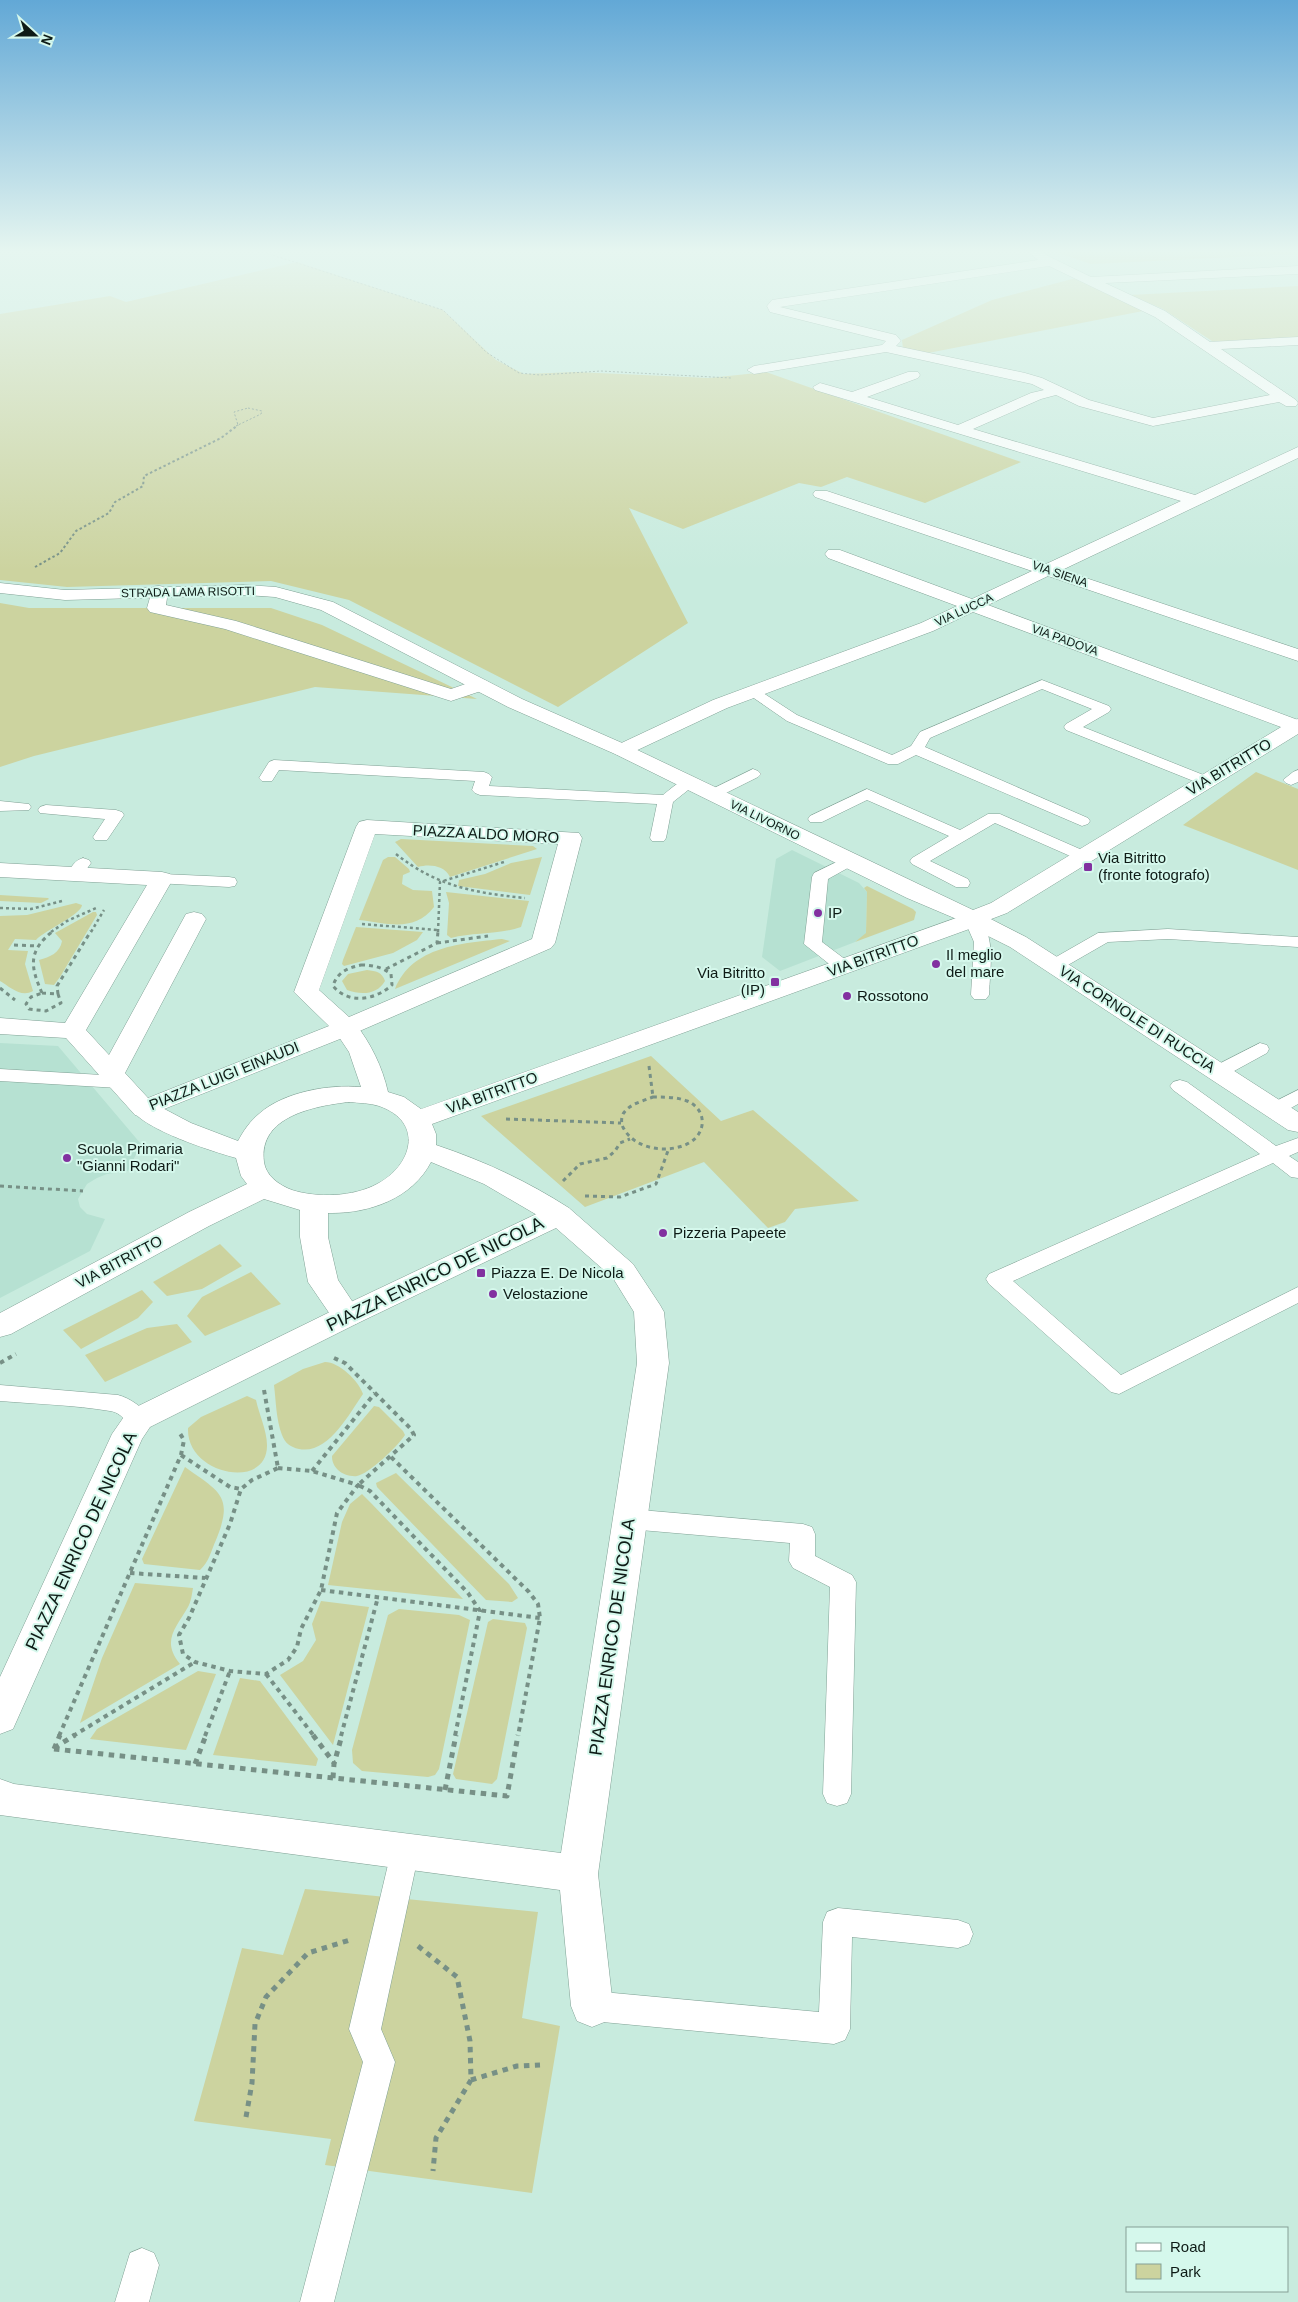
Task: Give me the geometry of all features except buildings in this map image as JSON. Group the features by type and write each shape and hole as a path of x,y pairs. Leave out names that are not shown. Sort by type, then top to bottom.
{"street":[{"path":"754,370 835,356"},
{"path":"926,356 1020,376 1084,403 1153,422 1298,388"},
{"path":"1223,356 1276,394 1298,406"},
{"path":"853,397 913,375"},
{"path":"820,387 1196,500"},
{"path":"958,430 1036,396 1057,391"},
{"name":"VIA LUCCA","path":"622,750 720,704 927,627 1298,452"},
{"name":"VIA SIENA","path":"821,494 1298,655"},
{"name":"VIA PADOVA","path":"834,554 1297,726"},
{"name":"STRADA LAMA RISOTTI","path":"0,588 65,595 245,590 276,592 327,606 480,685 557,722"},
{"path":"160,592 156,608 230,625 451,695 480,685"},
{"name":"VIA LIVORNO","path":"557,722 622,750 849,862 973,919"},
{"name":"VIA BITRITTO","path":"416,1120 844,967 999,908 1297,726"},
{"name":"PIAZZA ALDO MORO","path":"367,827 571,838 543,943 346,1028 306,992 367,827"},
{"path":"0,870 79,868 162,879 74,1031 0,1026"},
{"path":"115,1077 194,919"},
{"name":"VIA CORNOLE DI RUCCIA","path":"973,919 1011,938 1055,965 1298,1124"},
{"path":"346,1028 361,1048 371,1072 376,1097"},
{"name":"PIAZZA LUIGI EINAUDI","path":"74,1031 144,1109 346,1028"},
{"path":"339,1095 376,1097 400,1106 416,1120 423,1134 423,1150 415,1168 398,1184 372,1196 344,1203 314,1204 286,1198 265,1187 251,1171 248,1154 254,1135 270,1118 292,1105 320,1097 339,1095"},
{"path":"144,1109 172,1126 208,1141 248,1154"},
{"path":"423,1150 467,1164 510,1184 567,1205"},
{"name":"VIA BITRITTO","path":"0,1326 265,1187"},
{"path":"314,1204 314,1237 323,1282 347,1316"},
{"name":"PIAZZA ENRICO DE NICOLA","path":"0,1718 128,1434 139,1419 567,1205 623,1271 649,1312 653,1363 578,1874 592,2006"},
{"path":"0,1796 5,1800 578,1874"}],"lane":[{"path":"752,692 792,718 893,761 916,749 925,734 1042,684 1104,709 1070,727 1206,781"},
{"path":"916,749 1082,821"},
{"path":"267,778 274,765 484,777 480,790 666,800 689,783"},
{"path":"713,794 753,774"},
{"path":"816,819 867,794 960,836"},
{"path":"658,838 666,800"},
{"path":"0,806 23,807"},
{"path":"46,810 116,815 101,837"},
{"path":"962,883 918,861 994,817 1084,856"},
{"path":"844,967 813,944 820,877 849,862"},
{"path":"162,879 229,882"},
{"path":"973,919 983,942 980,995"},
{"path":"1055,965 1104,938 1168,934 1298,942"},
{"path":"1218,1072 1260,1049"},
{"path":"0,1075 115,1077"},
{"path":"1180,1086 1298,1172"},
{"path":"1275,1109 1298,1096"},
{"path":"1298,1144 997,1279 1119,1386 1298,1294"},
{"path":"0,1393 118,1403 139,1419"},
{"path":"629,1519 804,1534 802,1561 843,1582 837,1794"},
{"path":"317,2302 379,2062 365,2029 405,1852"},
{"path":"592,2006 834,2029 838,1922 958,1934"},
{"path":"132,2302 142,2265"}],"path":[{"path":"492,356 509,368 524,374 601,371 728,378 742,377 754,370"},
{"path":"29,571 60,553 76,531 109,513 116,502 143,486 144,476 221,438 238,425 261,414 262,411 252,407 239,408 234,412 238,425"},
{"path":"393,851 413,869 440,882 469,891 533,899"},
{"path":"440,882 505,861"},
{"path":"437,943 440,882"},
{"path":"0,908 16,910 34,909 70,899"},
{"path":"42,993 32,970 32,960 37,946 52,931 96,908"},
{"path":"58,994 57,986 104,910"},
{"path":"354,924 438,930"},
{"path":"386,969 391,974 392,985 380,995 361,999 351,998 336,991 333,986 337,975 352,967 370,965 386,969 437,943 490,936"},
{"path":"14,945 37,946"},
{"path":"649,1060 654,1098"},
{"path":"667,1097 691,1103 704,1118 701,1134 682,1146 669,1148 641,1145 630,1139 623,1131 621,1123 623,1114 630,1106 654,1098 667,1097"},
{"path":"498,1118 621,1123"},
{"path":"561,1184 578,1165 603,1160 614,1155 620,1143 630,1139"},
{"path":"567,1205 620,1197 656,1184 669,1148"},
{"path":"0,1186 83,1192"},
{"path":"331,1356 345,1363 412,1429 414,1435 358,1485 337,1513 321,1590 301,1629 297,1647 288,1660 266,1674 230,1671 195,1662 183,1654 179,1635 189,1618 230,1524 241,1490 252,1480 278,1468 312,1472 358,1485 370,1491 468,1593 480,1611 445,1790"},
{"path":"263,1384 278,1468"},
{"path":"312,1472 375,1393"},
{"path":"54,1748 181,1455 184,1440 179,1431 181,1426"},
{"path":"181,1455 230,1487 241,1490"},
{"path":"54,1748 507,1796 540,1618 538,1604 529,1592 391,1456"},
{"path":"130,1573 206,1578"},
{"path":"321,1590 540,1618"},
{"path":"333,1778 334,1764 378,1597"},
{"path":"54,1748 195,1662"},
{"path":"194,1764 230,1671"},
{"path":"266,1674 334,1764"},
{"path":"471,2080 517,2066 540,2065"}],"shaded area":[{"name":"IP","path":"792,850 859,883 867,892 866,934 855,942 780,971 762,957 776,859"},
{"name":"Scuola Primaria \"Gianni Rodari\"","path":"0,1043 58,1046 141,1144 128,1171 107,1174 97,1178 87,1184 78,1199 80,1207 87,1214 105,1219 90,1251 0,1298"}],"green space":[{"path":"0,356 492,356 524,374 576,372 709,378 766,372 1021,462 925,503 847,477 821,487 799,483 683,529 629,508 688,623 558,707 349,600 271,581 67,587 0,580"},
{"path":"0,603 29,608 271,608 322,625 477,699 315,687 34,756 0,767"},
{"path":"1256,772 1298,789 1298,870 1183,825"},
{"path":"401,839 533,846 537,849 450,877 444,870 436,866 418,867 395,842"},
{"path":"388,857 395,857 409,869 410,872 403,875 402,884 413,890 432,891 434,907 418,920 409,923 390,924 359,920 383,860"},
{"path":"542,857 530,895 458,886 459,880 485,874 511,863"},
{"path":"867,886 913,909 916,912 914,920 855,942 866,933 867,892 864,888"},
{"path":"446,892 529,901 521,927 512,930 451,938 447,935 449,903"},
{"path":"0,895 49,899 41,903 0,901"},
{"path":"76,903 82,905 69,918 36,940 15,939 8,950 28,951 25,964 33,991 29,993 20,992 0,981 0,916 27,915"},
{"path":"96,912 97,915 60,977 54,985 45,984 39,960 51,956 59,949 62,941 55,933"},
{"path":"356,927 423,932 417,940 393,953 344,966 342,964 343,960"},
{"path":"502,939 510,941 395,989 403,975 413,964 426,955 455,945"},
{"path":"367,970 382,976 385,981 382,986 368,993 347,990 342,981 348,974"},
{"path":"651,1056 721,1121 753,1110 859,1201 795,1209 785,1222 768,1228 704,1162 585,1207 481,1116"},
{"path":"220,1244 242,1266 202,1289 167,1296 153,1282"},
{"path":"251,1272 281,1304 205,1336 187,1316 202,1297"},
{"path":"142,1290 153,1302 138,1318 81,1349 63,1330"},
{"path":"177,1324 192,1342 105,1382 85,1355 147,1328"},
{"path":"325,1362 336,1365 348,1373 363,1394 344,1422 328,1440 310,1449 299,1449 290,1446 280,1429 274,1385 303,1369"},
{"path":"247,1396 256,1400 264,1428 267,1445 264,1459 255,1468 242,1472 227,1471 212,1466 200,1457 191,1444 188,1428 201,1417"},
{"path":"374,1406 379,1407 405,1435 390,1452 369,1470 357,1476 344,1474 335,1467 332,1456"},
{"path":"185,1467 215,1489 223,1504 224,1514 210,1556 200,1570 144,1564 142,1559"},
{"path":"396,1473 509,1584 518,1598 512,1602 486,1600 377,1487 376,1483"},
{"path":"362,1494 463,1599 328,1585 342,1522 350,1504"},
{"path":"135,1583 193,1588 189,1605 172,1635 171,1641 174,1656 180,1664 80,1723 102,1658"},
{"path":"321,1601 369,1607 333,1745 280,1675 303,1661 316,1640 312,1624"},
{"path":"399,1609 459,1615 470,1620 439,1769 435,1775 428,1777 362,1771 353,1763 352,1750 388,1615"},
{"path":"493,1619 525,1623 527,1628 497,1779 492,1784 456,1779 453,1774 488,1622"},
{"path":"198,1671 216,1674 186,1750 90,1739 97,1729"},
{"path":"240,1678 260,1681 318,1759 316,1766 213,1755"},
{"path":"305,1889 538,1912 522,2018 560,2026 532,2193 325,2165 331,2139 194,2121 242,1948 283,1955"}],"place":[{"name":"Via Bitritto (fronte fotografo)","path":"1088,867"},
{"name":"IP","path":"818,913"},
{"name":"Il meglio del mare","path":"936,964"},
{"name":"Via Bitritto (IP)","path":"775,982"},
{"name":"Rossotono","path":"847,996"},
{"name":"Scuola Primaria \"Gianni Rodari\"","path":"67,1158"},
{"name":"Pizzeria Papeete","path":"663,1233"},
{"name":"Piazza E. De Nicola","path":"481,1273"},
{"name":"Velostazione","path":"493,1294"}]}
